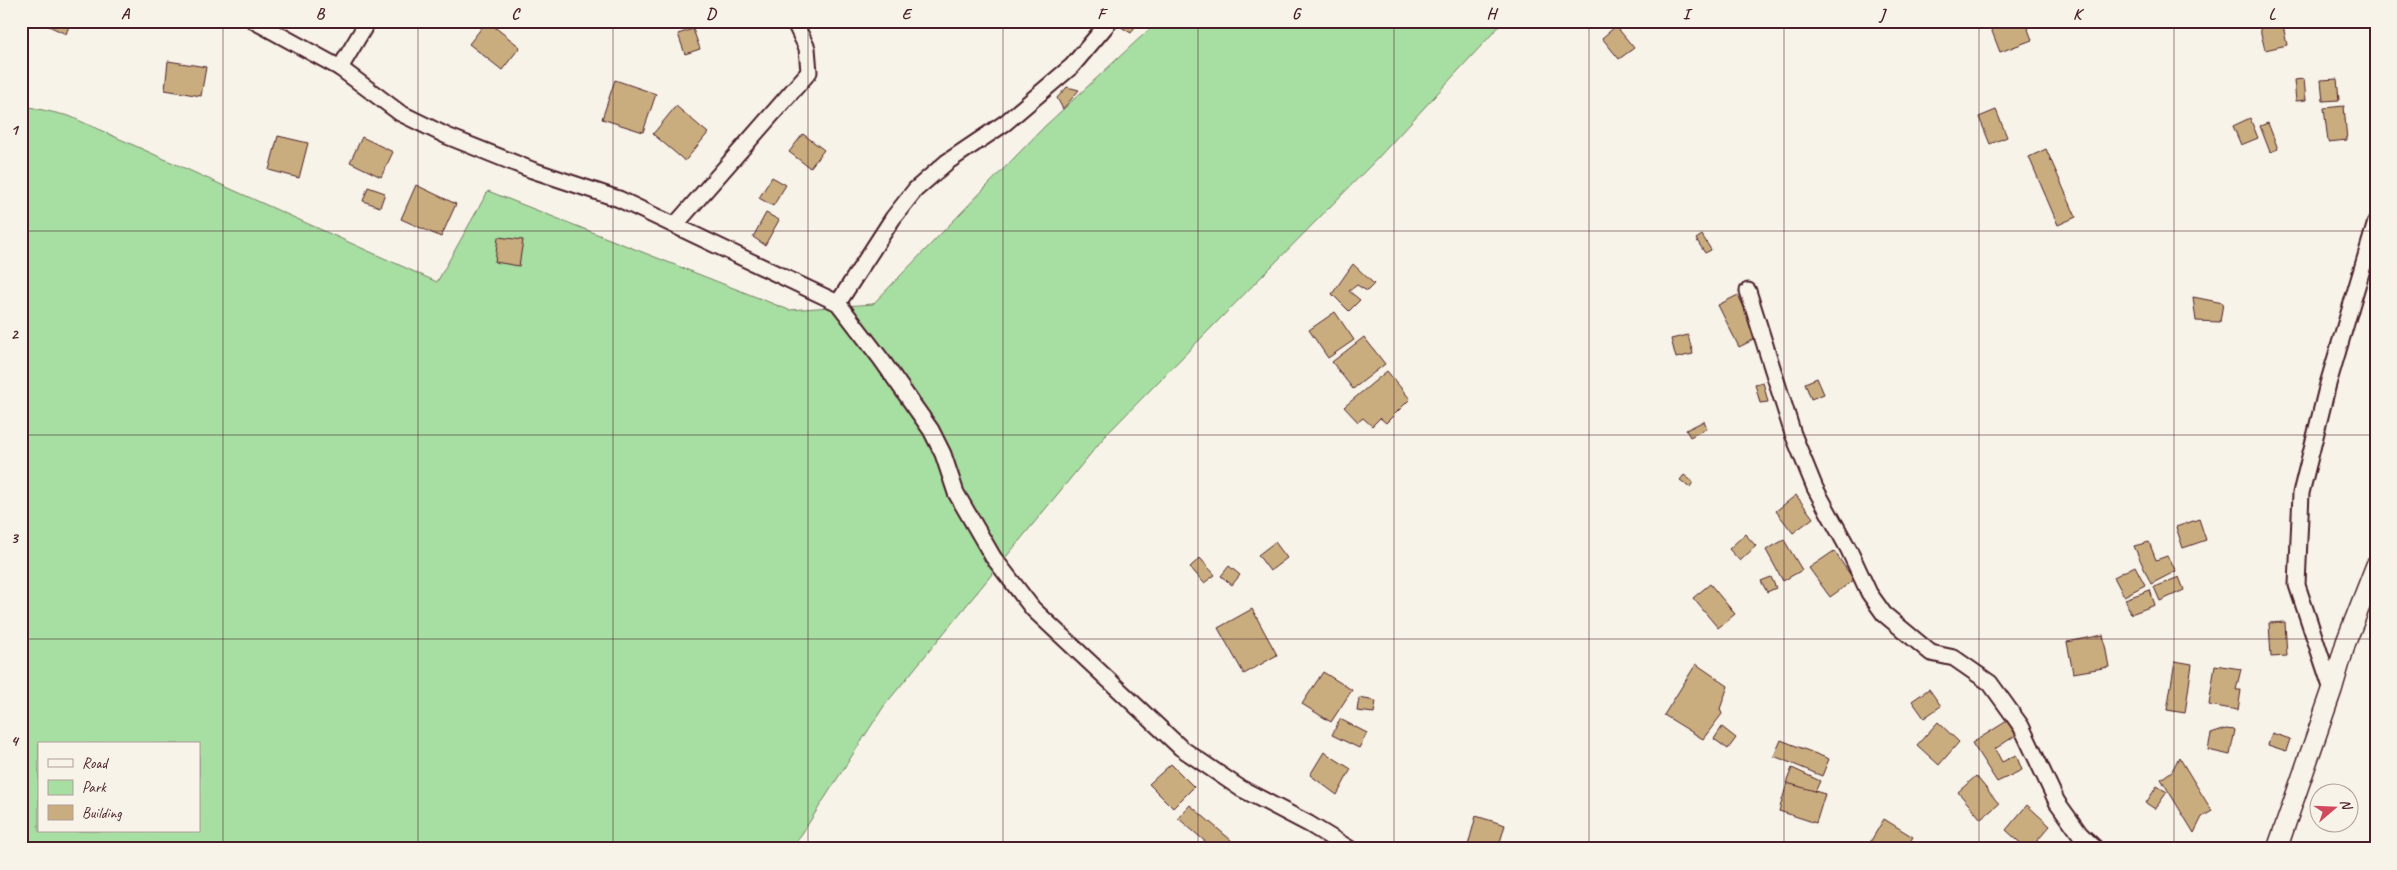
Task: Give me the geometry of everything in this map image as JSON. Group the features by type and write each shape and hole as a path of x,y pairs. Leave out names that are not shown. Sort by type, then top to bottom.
{"street":[{"path":"254,21 340,68 400,113 447,136 532,170 619,199 676,224 838,303 931,430 943,454 956,493 993,557 1033,609 1181,748 1240,788 1309,824 1350,849"},
{"path":"340,68 368,21"},
{"path":"676,224 809,72 807,48 794,21"},
{"path":"838,303 893,218 915,190 947,162 1005,123 1072,66 1110,21"},
{"path":"2332,690 2297,585 2301,494 2328,384 2376,222"},
{"path":"1748,291 1793,434 1816,488 1849,550 1869,593 1884,614 1931,653 1954,658 1990,683 2021,726 2057,802 2080,834 2096,849"},
{"path":"2277,849 2332,690 2346,642 2376,565"}],"green space":[{"path":"1158,21 1504,21 1376,160 1106,435 884,706 792,849 21,849 21,105 69,116 437,282 488,191 789,310 873,304 1044,127"}],"building":[{"path":"38,21 71,21 66,34"},
{"path":"487,21 520,47 502,70 469,44"},
{"path":"1125,21 1136,25 1131,33 1121,27"},
{"path":"1988,21 2025,21 2032,40 2000,52"},
{"path":"2258,21 2282,21 2287,45 2265,50"},
{"path":"1616,26 1634,48 1619,59 1602,38"},
{"path":"693,29 700,49 685,54 678,34"},
{"path":"168,61 206,67 201,96 165,90"},
{"path":"2371,78 2376,78 2376,110 2375,110"},
{"path":"2304,79 2306,100 2296,101 2294,80"},
{"path":"2337,79 2339,100 2323,101 2321,80"},
{"path":"615,80 656,94 643,132 602,119"},
{"path":"1067,87 1079,90 1063,109 1057,98"},
{"path":"676,106 708,133 685,161 653,134"},
{"path":"2344,106 2347,140 2328,142 2324,108"},
{"path":"1996,110 2007,137 1990,144 1979,117"},
{"path":"2250,118 2258,138 2241,145 2233,126"},
{"path":"2268,123 2278,149 2270,152 2260,126"},
{"path":"803,134 824,150 810,168 789,152"},
{"path":"278,136 308,143 299,178 269,170"},
{"path":"362,137 393,152 381,177 350,162"},
{"path":"2046,149 2076,217 2058,225 2029,157"},
{"path":"772,177 786,185 773,206 759,198"},
{"path":"416,185 456,204 441,237 401,219"},
{"path":"368,187 385,193 380,207 363,201"},
{"path":"766,213 779,220 765,245 753,237"},
{"path":"1702,235 1711,250 1705,253 1696,239"},
{"path":"498,237 523,240 519,266 495,262"},
{"path":"1353,264 1374,284 1367,291 1357,285 1349,291 1360,300 1349,311 1332,294"},
{"path":"1738,295 1759,337 1739,347 1718,305"},
{"path":"2193,297 2223,303 2220,322 2196,321"},
{"path":"1335,312 1354,340 1328,358 1309,330"},
{"path":"2374,319 2376,319 2376,351 2371,350"},
{"path":"1688,335 1693,354 1676,358 1671,339"},
{"path":"1364,337 1385,364 1353,389 1332,362"},
{"path":"1387,371 1410,399 1386,423 1380,418 1372,426 1363,418 1358,422 1344,407"},
{"path":"1817,378 1824,394 1811,399 1805,383"},
{"path":"1763,382 1768,402 1760,403 1755,384"},
{"path":"1704,421 1707,428 1690,437 1686,430"},
{"path":"1684,475 1693,482 1690,487 1680,480"},
{"path":"1796,495 1813,518 1793,533 1776,511"},
{"path":"2199,519 2206,540 2183,548 2176,527"},
{"path":"1745,534 1756,546 1740,561 1729,549"},
{"path":"1784,540 1802,570 1783,581 1766,550"},
{"path":"1275,542 1287,558 1270,571 1258,555"},
{"path":"2149,542 2156,560 2167,556 2176,571 2151,584 2134,546"},
{"path":"1834,551 1854,580 1830,597 1809,568"},
{"path":"1200,558 1215,575 1204,583 1190,567"},
{"path":"1229,566 1240,575 1232,585 1221,576"},
{"path":"2135,566 2145,585 2124,596 2114,577"},
{"path":"1771,577 1776,588 1767,592 1761,581"},
{"path":"2179,577 2184,590 2160,601 2154,587"},
{"path":"1710,584 1735,614 1718,628 1693,598"},
{"path":"2150,590 2155,605 2131,614 2125,599"},
{"path":"1252,609 1277,655 1244,674 1218,628"},
{"path":"2285,622 2287,656 2271,657 2269,623"},
{"path":"2103,635 2109,667 2073,673 2067,642"},
{"path":"2175,661 2192,664 2185,713 2167,710"},
{"path":"1696,664 1728,686 1720,709 1722,714 1703,739 1664,715"},
{"path":"2215,665 2241,669 2236,690 2241,690 2238,710 2209,705"},
{"path":"1323,672 1352,690 1331,722 1302,704"},
{"path":"1929,689 1941,706 1924,718 1912,701"},
{"path":"1359,698 1376,701 1374,713 1357,711"},
{"path":"1340,719 1367,733 1359,748 1332,735"},
{"path":"2007,721 2016,735 1995,749 2002,762 2016,755 2022,770 1997,782 1972,743"},
{"path":"1938,722 1959,742 1939,765 1917,745"},
{"path":"1722,727 1736,738 1728,749 1714,739"},
{"path":"2226,729 2235,730 2230,755 2208,750 2211,734"},
{"path":"2272,733 2290,739 2286,751 2268,745"},
{"path":"1781,740 1829,759 1822,776 1774,756"},
{"path":"1324,752 1351,769 1337,795 1310,775"},
{"path":"2179,757 2212,811 2202,817 2194,833 2161,779 2172,771"},
{"path":"1171,764 1194,787 1173,808 1149,784"},
{"path":"1792,768 1820,781 1814,794 1786,783"},
{"path":"1976,776 1999,804 1981,819 1958,792"},
{"path":"1787,783 1825,794 1816,823 1779,811"},
{"path":"2157,786 2167,792 2155,809 2146,803"},
{"path":"1190,805 1232,841 1224,849 1214,849 1178,818"},
{"path":"2027,805 2050,826 2030,849 2027,849 2006,830"},
{"path":"1476,816 1505,825 1498,849 1467,849"},
{"path":"1884,819 1913,837 1905,849 1866,849"}]}
